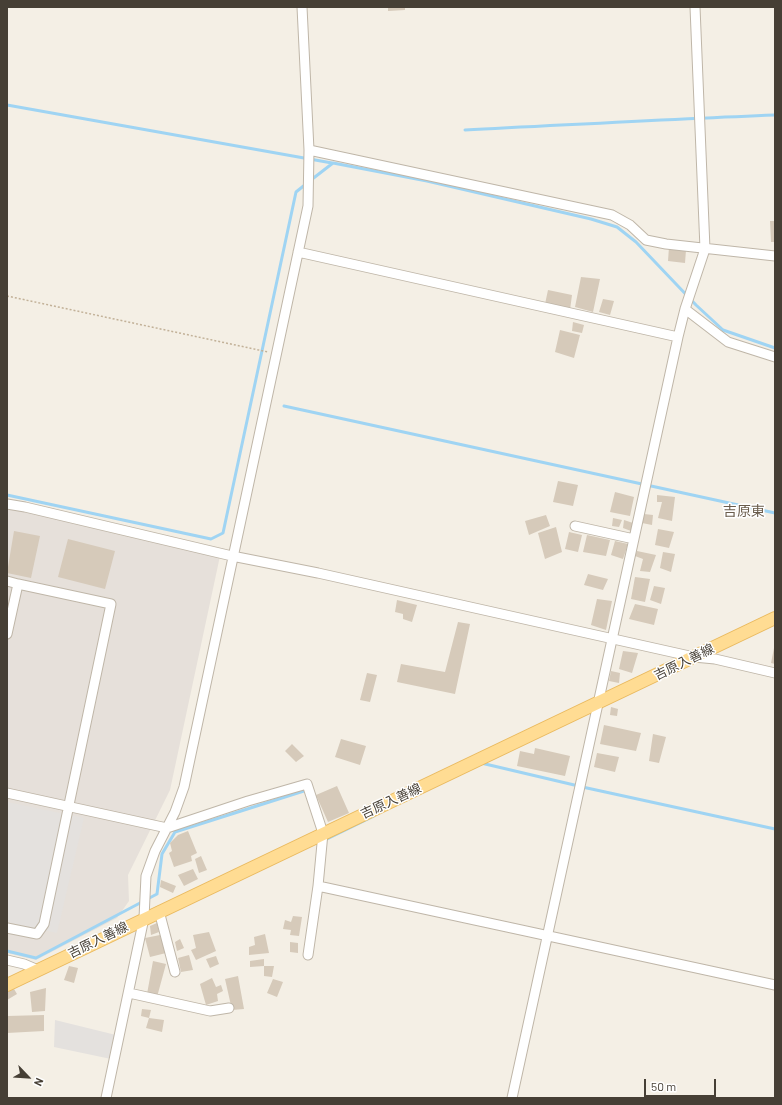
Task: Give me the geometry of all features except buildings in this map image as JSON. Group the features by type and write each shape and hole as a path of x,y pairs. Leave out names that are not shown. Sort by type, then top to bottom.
{"main road":[{"name":"吉原入善線","path":"7,984 775,618"}],"street":[{"path":"106,1098 144,918 146,876 155,851 175,812 184,787 232,556 308,206 309,150 302,7"},
{"path":"512,1098 546,935 613,638 678,337 685,309 705,249 695,7"},
{"path":"309,150 612,215 630,225 646,240 705,249 775,256"},
{"path":"298,252 678,337"},
{"path":"685,309 728,342 775,357"},
{"path":"7,504 232,556 318,573 694,657 715,659 775,673"},
{"path":"575,526 634,540"},
{"path":"7,581 111,604 44,924 37,934 7,928"},
{"path":"7,634 18,584"},
{"path":"7,793 167,828 248,801 306,784 323,833 318,886 308,955"},
{"path":"318,886 775,985"},
{"path":"159,911 175,972"},
{"path":"7,960 24,964 38,970"},
{"path":"129,993 210,1010 229,1008"}],"path":[{"path":"7,296 277,354"}],"shaded area":[{"path":"7,509 22,510 220,556 170,790 128,875 129,901 117,918 36,960 7,953"},
{"path":"7,802 84,818 57,933 7,922"},
{"path":"55,1020 116,1035 111,1059 54,1047"}],"waterway":[{"path":"7,105 332,163"},
{"path":"465,130 775,115"},
{"path":"311,180 333,163 427,181 591,219 617,227 636,242 696,305 723,330 775,348"},
{"path":"7,495 211,539 223,533 296,192 306,184"},
{"path":"284,406 775,513"},
{"path":"481,763 775,829"},
{"path":"7,951 36,958 157,894 162,854 175,832 307,790"},
{"path":"326,835 327,839 374,816"}],"district":[{"name":"吉原東","path":"744,511"}]}
